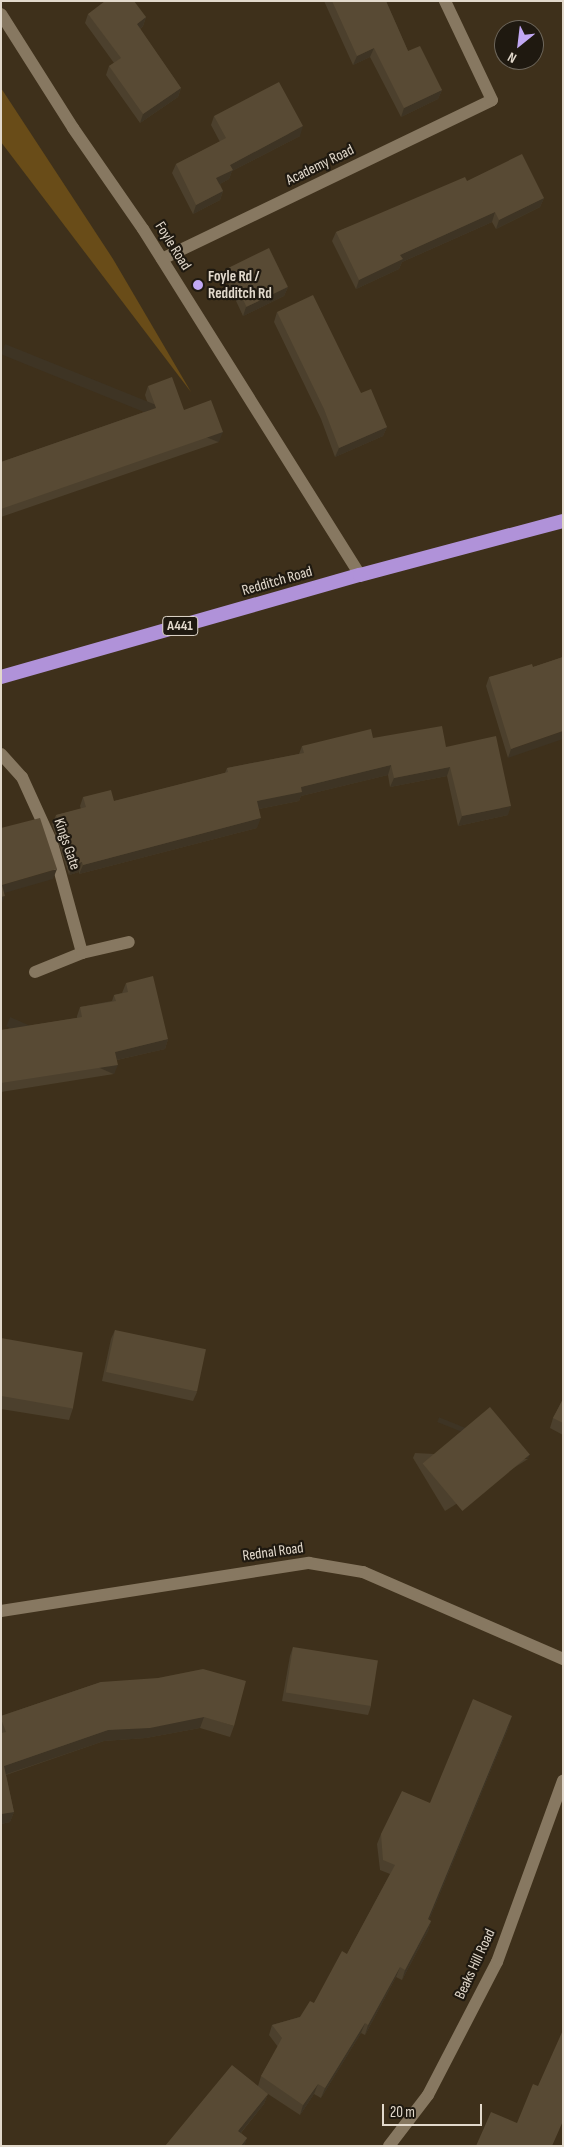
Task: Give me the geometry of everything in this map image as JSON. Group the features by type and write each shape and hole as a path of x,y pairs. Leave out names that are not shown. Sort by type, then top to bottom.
{"highway":[{"name":"Redditch Road","path":"1,677 360,574 563,521"}],"street":[{"name":"Academy Road","path":"162,259 492,100 444,1"},
{"name":"Foyle Road","path":"1,14 73,128 162,259 360,574"},
{"name":"Kings Gate","path":"1,754 22,777 52,843 82,953"},
{"path":"35,972 82,953 128,942"},
{"name":"Rednal Road","path":"1,1611 309,1563 363,1572 563,1659"},
{"name":"Beaks Hill Road","path":"389,2146 428,2095 497,1962 563,1781"}],"shaded area":[{"path":"1,88 113,259 191,392 1,142"}],"building":[{"path":"105,1 134,1 146,17 137,24 181,88 143,114 109,66 121,58 88,14"},
{"path":"332,1 386,1 408,51 420,46 442,90 404,108 374,48 357,56"},
{"path":"279,82 303,126 230,165 233,170 216,178 223,191 196,205 176,164 226,138 214,116"},
{"path":"522,154 544,198 499,220 495,212 400,255 403,259 359,280 336,232 465,177 467,181"},
{"path":"269,248 288,287 247,307 228,268"},
{"path":"313,295 361,393 371,389 387,427 339,448 324,409 277,312"},
{"path":"172,377 184,410 211,400 223,432 1,509 1,462 156,408 148,386"},
{"path":"563,657 563,731 511,749 489,677 532,664 533,667"},
{"path":"442,726 446,747 496,736 511,806 462,816 450,767 394,778 391,765 301,787 302,792 257,801 261,818 83,865 82,862 72,865 56,815 86,807 83,797 111,790 114,801 228,772 227,768 304,753 302,746 371,729 373,738"},
{"path":"40,818 57,869 2,885 5,896 1,897 1,828"},
{"path":"153,976 168,1039 115,1052 118,1065 1,1083 1,1030 82,1017 80,1007 116,1001 114,995 128,992 126,983"},
{"path":"115,1330 206,1349 197,1391 106,1372"},
{"path":"1,1338 83,1352 73,1409 1,1396"},
{"path":"563,1399 563,1423 553,1418"},
{"path":"490,1407 530,1454 462,1511 423,1464"},
{"path":"293,1647 378,1660 371,1706 286,1692"},
{"path":"203,1669 246,1681 234,1726 204,1717 150,1728 108,1730 4,1766 14,1812 1,1814 1,1733 6,1732 1,1716 101,1682 158,1678"},
{"path":"473,1699 512,1716 428,1919 431,1921 405,1970 400,1967 368,2025 365,2023 325,2088 318,2084 303,2105 261,2076 282,2038 272,2025 300,2017 310,2001 314,2003 342,1951 347,1954 395,1865 383,1860 381,1834 402,1791 430,1803"},
{"path":"563,2030 563,2121 552,2146 476,2146 491,2112 517,2123 533,2084 538,2086"},
{"path":"232,2065 268,2094 238,2131 247,2138 241,2146 165,2146"}],"place":[{"name":"Foyle Rd / Redditch Rd","path":"198,285"}]}
